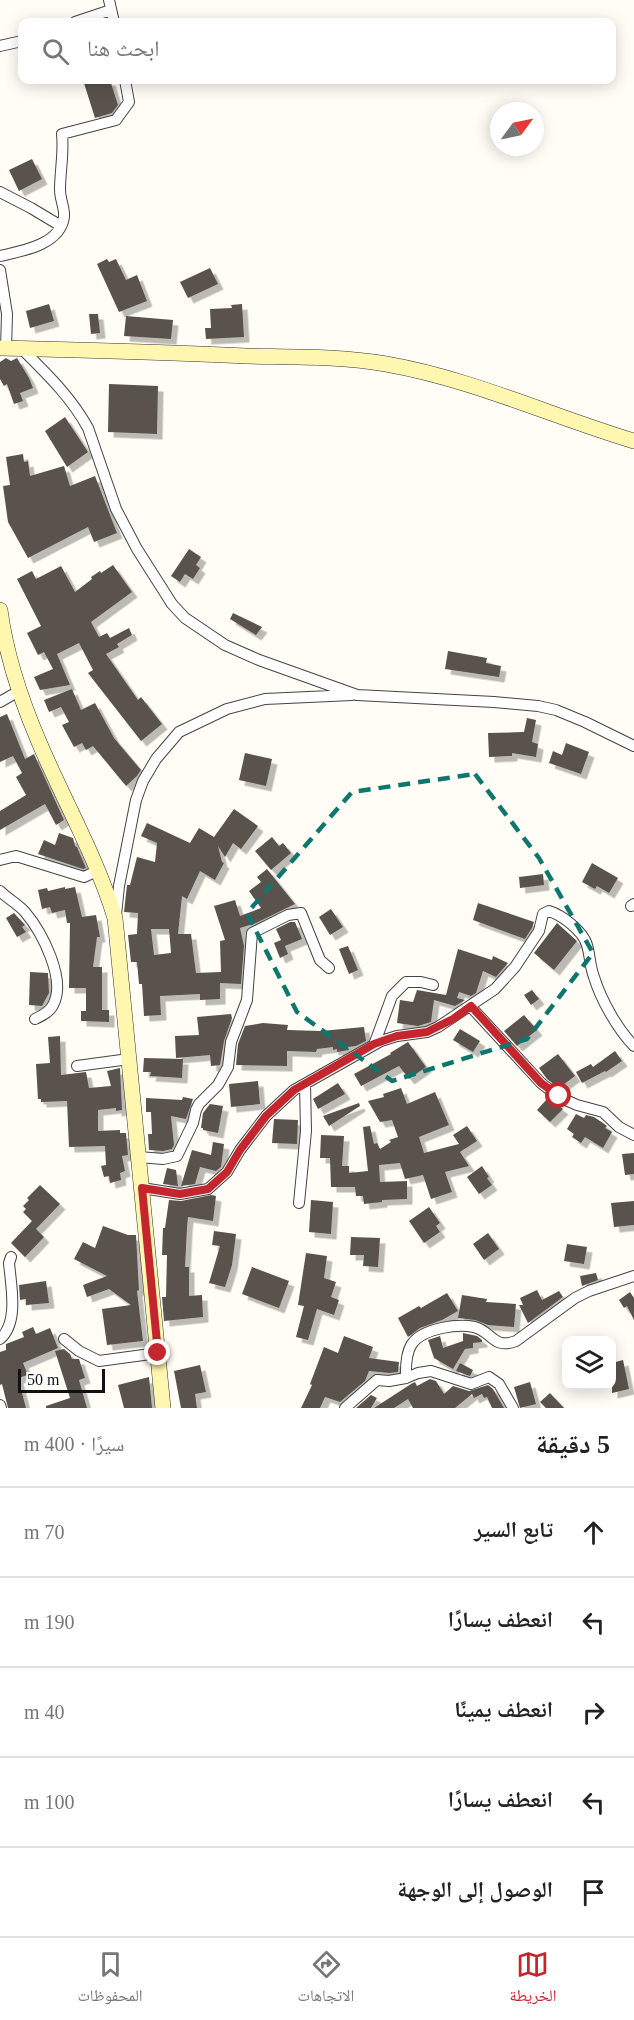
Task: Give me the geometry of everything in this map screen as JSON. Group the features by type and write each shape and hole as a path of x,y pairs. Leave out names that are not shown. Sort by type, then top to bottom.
{"main road":[{"path":"3,348 302,358 385,364 462,382 587,427 634,441"},
{"path":"0,610 6,665 20,691 39,742 99,870 115,918 163,1408"}],"street":[{"path":"83,18 110,5"},
{"path":"0,46 18,42"},
{"path":"0,256 31,248 52,238 61,226 64,216 60,191 63,160 62,134 116,120 129,102 125,84"},
{"path":"0,192 61,226"},
{"path":"0,270 7,314 3,348"},
{"path":"22,349 71,399 82,416 116,509 136,549 172,604 184,618 225,645 259,660 357,695"},
{"path":"0,702 20,691"},
{"path":"115,918 136,800 143,781 156,759 179,732 227,709 265,699 357,695 538,706 556,710 585,722 634,746"},
{"path":"0,860 16,856 84,877 99,870"},
{"path":"2,897 23,910 37,927 57,973 54,1005 45,1014 35,1019"},
{"path":"142,1188 180,1194 208,1189 227,1172 240,1150 266,1116 294,1090 374,1044 397,1036 427,1032 446,1023 495,989 505,979 539,931 543,914 549,911 559,915 582,935 586,942 594,979 615,1022 634,1046"},
{"path":"138,1157 163,1159 177,1156 200,1104 222,1078 228,1067 231,1042 247,1000 252,933 288,915 301,913 320,960 329,968"},
{"path":"374,1044 392,996 406,982 433,985"},
{"path":"471,1006 541,1083 577,1105 603,1112 619,1127 634,1135"},
{"path":"77,1066 129,1059"},
{"path":"299,1203 306,1131 305,1084"},
{"path":"0,1339 9,1330 12,1304 9,1263 11,1257"},
{"path":"406,1378 405,1359 419,1335 445,1328 476,1327 494,1341 508,1344 516,1341 575,1298 634,1276"},
{"path":"64,1339 80,1351 99,1360 158,1353"},
{"path":"345,1408 377,1380 390,1381 431,1371 471,1384 489,1377 499,1384 513,1408"}],"highlighted area":[{"path":"475,774 539,858 593,953 527,1039 392,1081 297,1012 247,913 352,792"}],"building":[{"path":"84,84 111,84 118,105 112,113 95,118"},
{"path":"32,159 42,179 19,191 9,170"},
{"path":"107,259 109,262 116,259 126,280 137,275 147,301 119,312 97,264"},
{"path":"210,268 218,284 188,298 180,282"},
{"path":"49,304 54,321 30,328 26,311"},
{"path":"242,304 244,337 206,339 205,328 211,328 210,309 232,308 231,305"},
{"path":"89,314 98,314 100,333 91,334"},
{"path":"126,316 173,320 171,339 124,336"},
{"path":"6,358 11,361 17,358 33,388 20,393 23,401 14,404 7,384 4,386 0,379 0,362"},
{"path":"109,384 158,386 157,434 108,432"},
{"path":"65,417 88,452 67,467 45,431"},
{"path":"23,454 24,462 28,461 30,476 64,466 70,486 95,476 117,533 94,542 88,527 28,558 8,522 3,486 10,485 6,457"},
{"path":"189,549 201,557 196,565 200,568 193,579 185,574 180,582 171,576"},
{"path":"113,565 132,592 91,622 99,637 107,633 110,638 129,628 132,635 117,644 119,647 106,654 138,700 141,697 162,724 141,741 88,673 93,670 79,643 57,654 70,685 40,690 34,677 53,669 44,652 38,655 27,633 41,626 17,579 32,571 36,579 61,566 75,592 92,579 91,577"},
{"path":"233,613 262,627 256,635 230,619"},
{"path":"448,651 487,658 486,663 501,666 499,677 445,669"},
{"path":"72,689 81,710 95,703 114,738 141,770 126,786 93,746 86,750 82,743 74,747 62,725 69,722 61,707 49,712 44,700"},
{"path":"7,714 25,759 34,754 64,820 56,825 45,804 0,830 0,811 26,795 16,777 22,773 13,756 0,762 0,717"},
{"path":"527,718 536,720 532,742 538,744 536,757 512,753 512,756 489,757 488,733 524,732"},
{"path":"566,743 589,752 581,774 549,763 553,751 562,755"},
{"path":"245,753 272,759 266,786 239,780"},
{"path":"234,809 258,826 241,849 233,843 225,857 218,846 224,863 215,880 200,871 187,899 182,896 178,934 191,934 196,973 221,972 220,941 225,940 214,906 235,900 240,916 261,908 249,891 261,882 257,877 267,869 295,904 256,923 240,928 244,946 241,984 220,983 220,999 200,1000 200,994 160,996 161,1015 144,1016 142,984 139,984 137,962 131,962 128,935 137,934 138,913 124,912 127,885 130,885 137,857 155,862 157,843 141,836 147,823 190,843 199,828 214,837","holes":["151,929 169,929 171,953 154,955"]},
{"path":"59,833 73,838 86,868 38,854 44,840 55,845"},
{"path":"272,837 279,846 283,843 291,853 271,870 255,851"},
{"path":"592,863 618,878 609,893 597,886 595,889 582,882"},
{"path":"543,874 544,885 520,888 519,877"},
{"path":"65,887 65,889 75,887 82,917 96,915 100,937 97,937 93,967 102,967 102,1010 109,1010 109,1022 81,1021 81,1011 86,1011 86,988 69,988 70,923 67,923 65,910 52,913 50,907 42,909 38,890 47,888 48,891"},
{"path":"478,903 534,922 532,928 525,939 473,920"},
{"path":"331,909 343,927 330,935 319,917"},
{"path":"14,913 25,925 22,927 26,932 17,937 6,918"},
{"path":"295,922 302,939 285,946 288,954 280,958 274,943 281,940 276,929"},
{"path":"557,923 577,941 554,970 534,953"},
{"path":"348,946 358,970 349,974 339,949"},
{"path":"458,949 492,960 493,956 508,963 496,977 483,971 476,993 471,996 459,992 457,998 465,1000 455,1006 434,1000 431,1022 418,1026 397,1023 400,1000 413,1002 417,990 446,995"},
{"path":"30,972 48,973 49,993 42,1006 29,1005"},
{"path":"532,990 539,999 531,1005 524,995"},
{"path":"231,1014 232,1018 224,1041 220,1065 211,1066 210,1055 176,1058 175,1036 199,1035 197,1017"},
{"path":"524,1015 537,1030 517,1046 504,1031"},
{"path":"263,1023 288,1025 287,1030 321,1031 364,1027 366,1041 348,1047 349,1050 337,1052 337,1049 333,1050 333,1047 317,1049 316,1052 287,1051 287,1066 236,1065 238,1044 245,1026"},
{"path":"460,1029 480,1041 473,1052 453,1040"},
{"path":"60,1036 61,1075 86,1072 89,1088 111,1086 107,1071 120,1068 122,1110 116,1111 116,1108 98,1110 98,1131 120,1130 120,1133 126,1133 128,1155 122,1156 125,1171 120,1173 121,1180 110,1183 109,1176 104,1177 101,1166 106,1165 105,1146 69,1147 67,1101 41,1102 41,1099 38,1099 36,1064 50,1063 48,1037"},
{"path":"408,1042 426,1067 409,1079 399,1066 361,1086 354,1074"},
{"path":"615,1051 622,1061 606,1072 582,1083 576,1072 591,1064 593,1067"},
{"path":"558,1054 575,1076 559,1088 547,1079 539,1068"},
{"path":"144,1058 183,1059 182,1078 150,1076 151,1072 143,1072"},
{"path":"258,1081 260,1104 231,1107 229,1084"},
{"path":"338,1083 345,1094 318,1109 313,1099"},
{"path":"401,1088 407,1104 435,1092 449,1125 419,1137 424,1153 459,1144 453,1135 467,1126 477,1141 460,1152 469,1166 445,1172 452,1192 431,1199 423,1175 405,1179 400,1163 379,1165 380,1182 407,1181 407,1199 382,1200 382,1202 364,1204 363,1196 356,1196 355,1187 331,1187 330,1158 320,1158 321,1135 344,1136 342,1166 349,1166 349,1173 368,1171 363,1127 370,1126 374,1144 377,1143 380,1149 391,1142 389,1140 398,1137 392,1120 380,1122 368,1101 384,1097 383,1094"},
{"path":"183,1097 193,1099 186,1119 171,1116 174,1145 172,1149 149,1150 148,1134 152,1134 151,1112 146,1112 146,1098 182,1100"},
{"path":"548,1098 563,1109 550,1122 537,1110"},
{"path":"359,1103 360,1106 329,1126 323,1116"},
{"path":"210,1104 223,1106 218,1133 201,1128 203,1113"},
{"path":"576,1114 584,1118 586,1115 594,1117 612,1132 603,1148 585,1137 581,1143 572,1137 574,1134 567,1129"},
{"path":"274,1119 298,1120 297,1144 272,1143"},
{"path":"213,1142 224,1144 221,1167 216,1171 200,1167 195,1184 181,1186 192,1150 211,1155"},
{"path":"634,1153 634,1174 625,1175 622,1154"},
{"path":"482,1166 492,1185 479,1194 467,1177"},
{"path":"167,1168 176,1170 178,1186 163,1184"},
{"path":"40,1185 60,1204 36,1229 44,1237 25,1257 11,1243 32,1221 23,1212 26,1209 23,1206 29,1200 27,1198"},
{"path":"216,1196 213,1221 188,1217 187,1228 185,1267 189,1267 189,1296 202,1295 203,1317 164,1321 162,1297 166,1297 167,1255 162,1255 163,1228 165,1228 169,1200 181,1201"},
{"path":"311,1200 333,1202 331,1234 309,1232"},
{"path":"634,1201 634,1225 614,1227 611,1203"},
{"path":"429,1207 440,1223 436,1226 440,1232 424,1243 409,1221"},
{"path":"103,1226 128,1235 136,1235 139,1290 137,1291 143,1341 107,1345 102,1309 131,1305 109,1289 87,1297 83,1285 107,1276 74,1259 83,1242 95,1248"},
{"path":"214,1231 236,1234 232,1265 225,1287 209,1283 220,1246 212,1245"},
{"path":"488,1233 499,1249 484,1260 473,1244"},
{"path":"351,1237 380,1238 378,1267 363,1266 364,1255 350,1255"},
{"path":"567,1244 587,1247 584,1264 564,1261"},
{"path":"306,1253 327,1256 324,1278 336,1282 331,1297 339,1300 334,1315 317,1309 308,1340 296,1337 304,1306 298,1305"},
{"path":"252,1267 289,1281 279,1308 242,1294"},
{"path":"596,1273 598,1280 582,1286 580,1276"},
{"path":"46,1281 49,1303 26,1305 26,1299 20,1300 19,1285"},
{"path":"537,1290 542,1300 559,1291 563,1297 528,1323 519,1305 523,1305 520,1298"},
{"path":"630,1292 634,1298 634,1320 627,1306 624,1308 619,1300"},
{"path":"447,1293 458,1311 420,1328 408,1337 398,1318"},
{"path":"462,1295 487,1299 486,1302 516,1304 514,1327 488,1325 475,1320 458,1318"},
{"path":"33,1327 36,1334 50,1328 58,1348 23,1363 28,1375 18,1378 26,1408 8,1408 2,1384 0,1385 0,1352 6,1350 6,1344 24,1337 22,1332"},
{"path":"463,1333 477,1336 482,1342 473,1343 473,1348 465,1349 453,1369 434,1358 428,1340 440,1336 443,1348 463,1341"},
{"path":"344,1336 373,1347 369,1358 399,1362 398,1372 369,1371 365,1381 340,1402 325,1397 320,1408 301,1408 312,1385 310,1384 324,1347 338,1353"},
{"path":"64,1349 72,1359 79,1359 85,1378 79,1380 87,1408 46,1408 46,1406 70,1398 55,1351"},
{"path":"623,1360 629,1389 612,1393 612,1390 616,1390 616,1362"},
{"path":"460,1363 473,1370 470,1376 456,1371"},
{"path":"200,1365 206,1392 195,1394 197,1408 181,1408 174,1371"},
{"path":"149,1377 152,1408 124,1408 118,1385"},
{"path":"430,1379 436,1381 444,1394 453,1386 469,1391 488,1385 493,1389 504,1408 492,1408 487,1397 484,1398 482,1394 474,1398 472,1394 455,1408 413,1408 408,1399 394,1408 374,1408 411,1384 415,1382 417,1386"},
{"path":"530,1382 536,1404 520,1408 514,1387"},
{"path":"550,1393 564,1408 546,1408 540,1402"},
{"path":"371,1395 377,1398 371,1408 356,1408"}],"route":[{"path":"158,1353 142,1188 180,1194 208,1189 227,1172 240,1150 266,1116 294,1090 374,1044 397,1036 427,1032 453,1019 471,1006 491,1031 541,1083 559,1096"}]}
